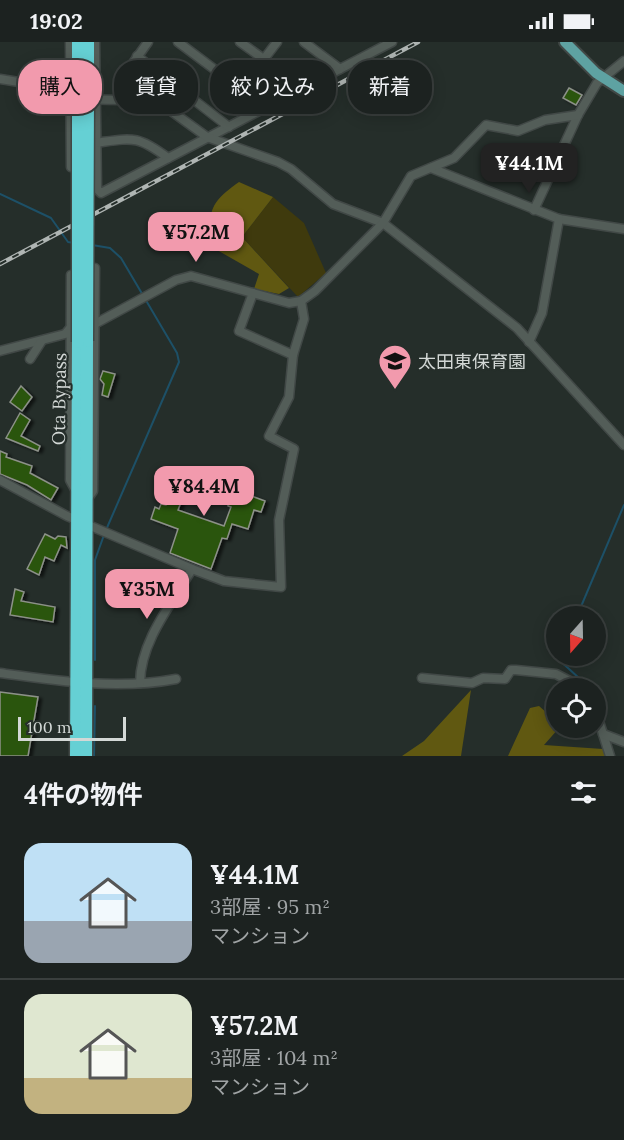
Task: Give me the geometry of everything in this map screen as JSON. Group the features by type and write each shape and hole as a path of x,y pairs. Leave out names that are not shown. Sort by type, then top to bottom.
{"highway":[{"name":"Ota Bypass","path":"78,42 80,60"},
{"name":"Ota Bypass","path":"86,60 88,42"},
{"name":"Ota Bypass","path":"76,756 81,682 81,522 77,492 74,335 82,114"},
{"name":"Ota Bypass","path":"74,335 86,501 81,522"},
{"name":"Ota Bypass","path":"81,682 86,756"}],"main road":[{"path":"565,42 602,77 624,91"}],"street":[{"path":"70,42 74,60"},
{"path":"91,60 95,42"},
{"path":"134,60 148,42"},
{"path":"178,42 189,45 210,62"},
{"path":"240,42 264,59 277,42"},
{"path":"304,42 340,69"},
{"path":"336,71 377,45 392,42"},
{"path":"137,56 229,127"},
{"path":"534,210 578,115 602,77 624,61"},
{"path":"0,79 18,82"},
{"path":"70,167 80,114"},
{"path":"87,114 95,143 97,189 101,193 254,114"},
{"path":"175,114 207,137 278,162 291,169 333,204 383,223 509,322 624,445"},
{"path":"0,351 92,332 94,325 143,297 176,280 191,276 289,303 301,301 315,291 383,223 411,176 454,158 486,125 518,131 545,120 578,115"},
{"path":"95,143 134,138 146,142 168,158"},
{"path":"431,168 559,219 624,229"},
{"path":"530,342 542,313 559,219"},
{"path":"86,501 93,491 95,268"},
{"path":"71,275 74,335"},
{"path":"253,293 239,331 293,355"},
{"path":"0,480 81,522 224,581 281,587 279,520 294,449 269,436 289,397 293,355 304,319 301,301"},
{"path":"30,359 41,342"},
{"path":"140,683 141,664 148,645 192,568"},
{"path":"422,678 472,682 483,678 505,679 511,670 516,670 556,674 564,678"},
{"path":"0,673 81,682 140,683 176,679"},
{"path":"606,735 624,742"},
{"path":"604,738 610,756"}],"shaded area":[{"path":"239,182 273,197 242,237 289,288 279,294 254,289 259,274 217,250 211,227 212,210 221,196"},
{"path":"273,197 304,223 326,273 298,297 242,237"},
{"path":"471,690 461,756 402,756 424,741"},
{"path":"539,706 546,712 546,738 550,738 544,745 603,749 606,756 508,756 530,708"}],"building":[{"path":"569,88 582,95 576,105 563,98"},
{"path":"103,371 115,374 108,397 102,395 104,384 100,379"},
{"path":"21,386 32,397 22,411 10,402"},
{"path":"20,413 30,420 21,436 40,446 38,451 6,438"},
{"path":"0,451 7,454 6,457 32,466 30,473 58,488 51,500 27,485 0,474"},
{"path":"185,472 265,501 261,512 254,510 248,529 232,524 227,539 222,538 211,569 170,553 178,529 151,519 155,507 159,509 161,504 166,505 175,481 181,483","holes":["186,489 228,501 228,506 231,507 224,526 178,510"]},
{"path":"45,534 55,539 58,536 66,537 67,548 61,545 54,561 45,557 39,575 27,569"},
{"path":"15,589 24,592 21,601 55,607 53,622 10,615"},
{"path":"0,692 38,697 28,756 0,756"}],"waterway":[{"path":"0,194 51,218 68,242 74,243"},
{"path":"92,245 110,248 121,258 177,353 179,362 106,530"},
{"path":"581,606 624,505"},
{"path":"95,660 95,560 104,535"},
{"path":"566,666 579,678"},
{"path":"94,756 95,706"}],"railway":[{"path":"0,264 418,42"}],"place":[{"name":"太田東保育園","path":"395,390"}]}
